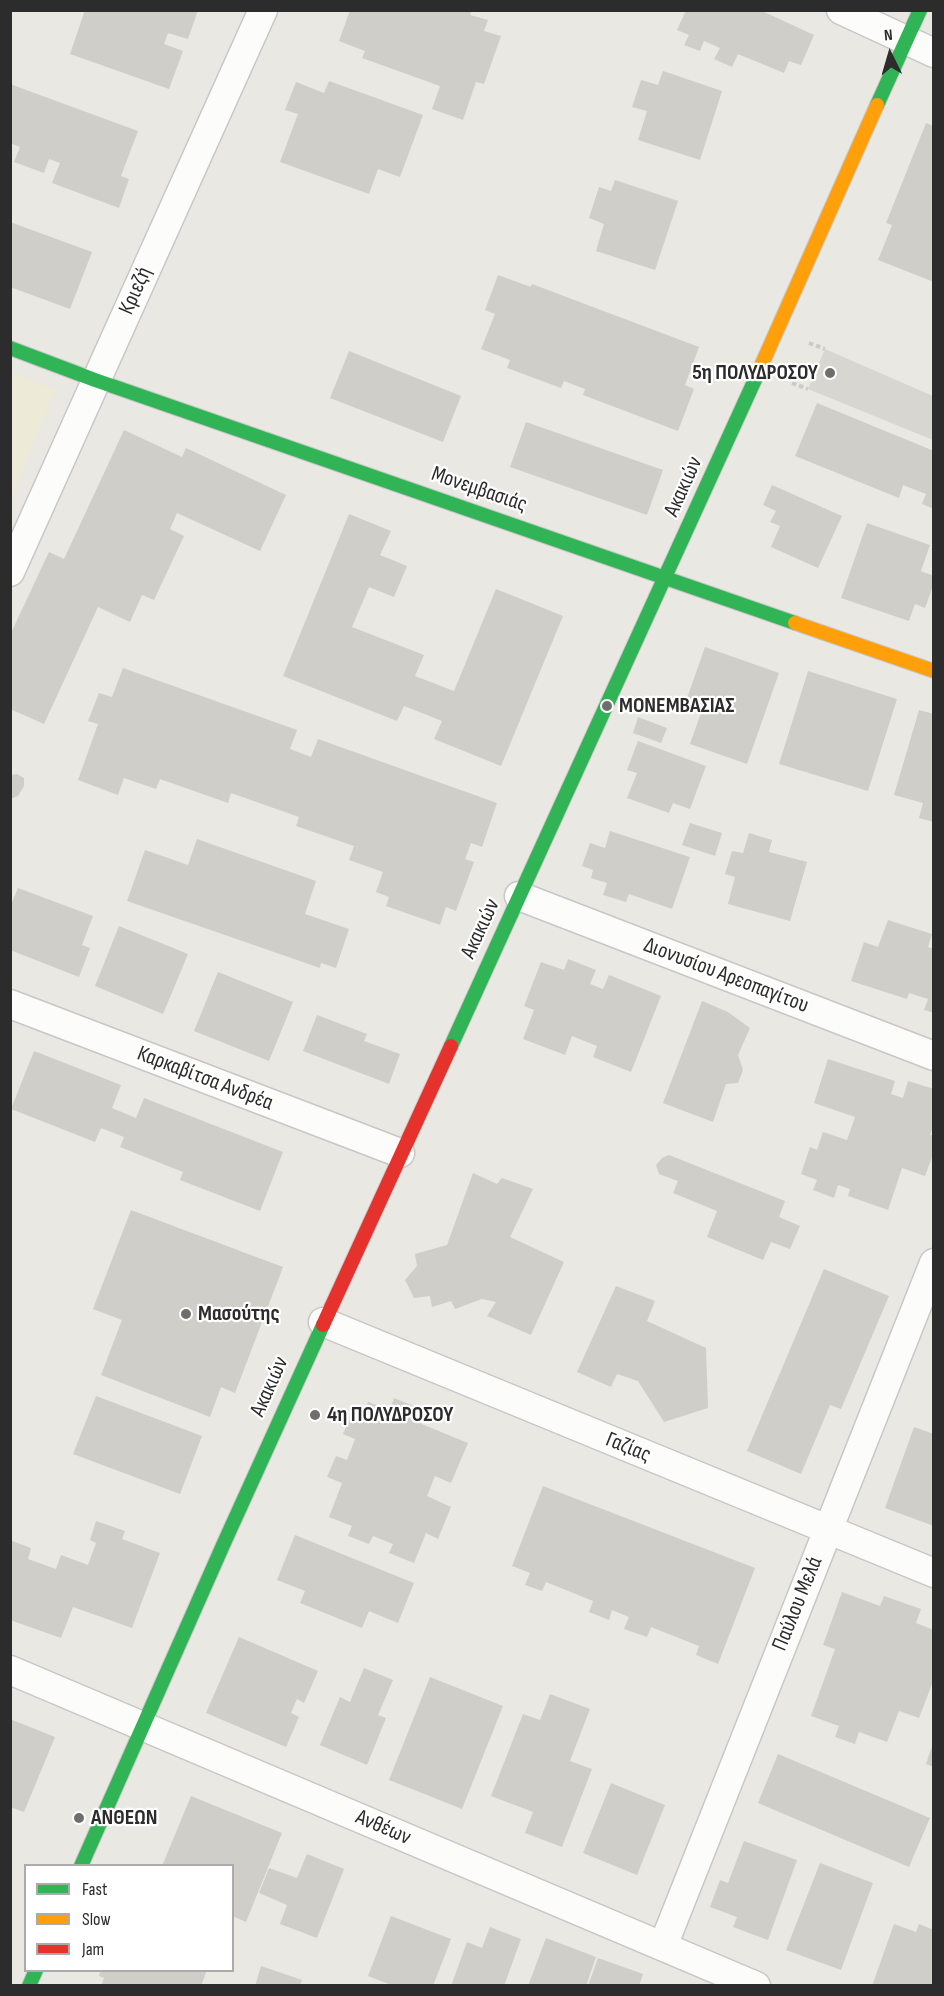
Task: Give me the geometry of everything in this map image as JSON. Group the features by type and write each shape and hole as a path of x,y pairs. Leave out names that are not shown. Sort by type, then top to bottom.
{"street":[{"name":"Κριεζή","path":"10,572 263,10"},
{"path":"841,10 933,53"},
{"name":"Ακακιών","path":"82,1864 141,1726 322,1322 666,578 920,10"},
{"name":"Μονεμβασιάς","path":"10,348 933,671"},
{"name":"Διονυσίου Αρεοπαγίτου","path":"519,896 933,1056"},
{"name":"Καρκαβίτσα Ανδρέα","path":"10,1004 400,1153"},
{"name":"Παύλου Μελά","path":"663,1946 933,1263"},
{"name":"Γαζίας","path":"322,1322 933,1573"},
{"name":"Ανθέων","path":"10,1670 756,1986"},
{"path":"29,1986 36,1972"}],"shaded area":[{"path":"825,349 933,396 933,440 808,389"},
{"path":"11,372 55,390 11,498"}],"building":[{"path":"85,10 198,10 188,39 168,33 164,44 183,51 169,89 70,54"},
{"path":"350,10 472,10 470,15 488,20 484,31 501,36 484,84 476,82 463,120 432,109 440,86 362,58 365,51 339,41"},
{"path":"686,10 760,10 814,35 801,65 789,61 784,73 738,54 732,67 714,59 720,48 704,41 700,51 684,45 689,35 677,30"},
{"path":"663,71 722,91 700,160 638,140 647,111 632,107 641,80 658,85"},
{"path":"329,81 423,115 400,177 378,169 369,194 280,162 298,114 285,110 296,82 324,93"},
{"path":"10,84 138,131 121,176 129,179 119,208 52,183 60,163 49,159 44,173 14,162 20,147 10,143"},
{"path":"926,123 934,126 934,282 878,260 892,225 886,223"},
{"path":"615,180 678,201 655,270 596,251 604,224 589,218 599,187 611,191"},
{"path":"10,222 92,252 70,309 10,287"},
{"path":"498,275 531,287 532,284 699,347 685,385 694,389 678,431 583,395 585,389 564,381 561,388 507,368 510,360 481,349 495,314 485,310"},
{"path":"349,351 461,396 443,442 330,398"},
{"path":"817,403 934,451 934,509 922,504 926,494 903,485 899,498 795,456"},
{"path":"526,422 663,470 647,515 510,467"},
{"path":"124,430 182,457 186,448 286,495 260,551 177,513 170,529 184,536 154,600 142,595 130,622 98,607 44,724 10,709 10,635 49,552 64,559"},
{"path":"772,485 842,516 818,568 771,547 780,526 770,522 776,511 763,505"},
{"path":"349,514 391,531 380,555 407,566 394,597 369,587 352,627 424,655 415,676 454,691 496,589 563,616 501,766 434,739 442,721 404,706 397,721 283,676"},
{"path":"867,523 930,545 921,571 934,576 934,583 925,608 915,604 909,621 841,598"},
{"path":"705,647 779,673 747,764 690,744 702,710 685,704"},
{"path":"123,668 297,730 290,749 311,757 318,739 497,803 482,847 471,843 465,859 474,862 456,911 446,907 440,925 386,906 389,897 376,892 383,872 349,860 354,846 296,826 299,817 231,793 228,803 160,779 156,789 124,778 118,795 78,780 98,724 88,721 99,693 112,697"},
{"path":"808,671 897,699 868,791 779,764"},
{"path":"919,710 934,714 934,822 919,818 923,803 894,795"},
{"path":"638,717 667,728 661,743 633,733"},
{"path":"638,741 706,766 690,809 673,803 669,813 627,798 637,773 627,770"},
{"path":"17,774 24,778 24,786 18,796 10,799 10,775"},
{"path":"690,823 722,833 715,856 682,845"},
{"path":"610,831 690,857 672,909 629,894 626,902 603,895 607,883 591,878 593,870 582,866 590,843 605,848"},
{"path":"749,833 772,840 769,852 807,862 790,921 728,904 735,877 725,874 732,851 743,853"},
{"path":"197,839 316,881 305,914 349,929 336,968 321,963 320,968 127,901 145,850 188,865"},
{"path":"18,888 93,916 82,945 90,948 79,977 10,950 10,907"},
{"path":"888,920 932,934 928,947 934,949 934,1013 924,1010 928,999 909,993 907,999 851,981 864,942 878,947"},
{"path":"119,926 188,954 163,1014 95,986"},
{"path":"568,959 596,970 590,984 603,989 609,975 661,996 631,1072 593,1057 597,1046 572,1036 565,1055 523,1039 534,1010 524,1006 541,962 564,970"},
{"path":"218,972 293,1002 269,1061 194,1031"},
{"path":"702,1001 728,1012 750,1028 738,1055 743,1070 738,1083 726,1084 713,1122 663,1103"},
{"path":"317,1015 367,1034 364,1041 400,1054 389,1084 303,1051"},
{"path":"34,1051 121,1085 112,1108 136,1118 144,1098 283,1152 260,1211 180,1180 183,1172 120,1147 124,1137 101,1128 95,1142 11,1109"},
{"path":"828,1059 895,1081 891,1094 903,1098 908,1081 934,1089 934,1124 930,1135 934,1136 934,1152 925,1176 902,1168 888,1210 848,1196 850,1189 838,1185 834,1198 813,1190 817,1180 801,1174 810,1147 817,1150 823,1132 847,1140 855,1117 814,1103"},
{"path":"669,1155 785,1201 779,1217 800,1226 790,1249 771,1242 763,1260 707,1237 717,1211 673,1193 678,1181 659,1174 656,1165 662,1158"},
{"path":"473,1173 497,1184 502,1178 533,1189 510,1237 564,1262 531,1335 487,1316 496,1302 482,1299 455,1309 451,1301 432,1307 430,1296 414,1298 405,1280 417,1266 415,1254 447,1245"},
{"name":"Μασούτης","path":"131,1210 283,1267 235,1393 221,1387 210,1417 101,1375 122,1320 93,1309"},
{"path":"824,1269 889,1296 841,1409 830,1405 801,1474 747,1451"},
{"path":"616,1286 655,1301 647,1321 706,1348 708,1408 664,1422 638,1381 617,1374 611,1387 577,1372"},
{"path":"96,1396 202,1436 180,1494 73,1454"},
{"path":"394,1398 416,1407 412,1420 468,1443 451,1483 435,1476 427,1496 451,1507 438,1539 426,1533 414,1563 389,1553 393,1544 373,1536 369,1544 348,1536 352,1526 329,1517 342,1483 327,1477 336,1456 347,1460 355,1439 343,1434 352,1413 362,1417 368,1402 390,1410"},
{"path":"914,1427 934,1434 934,1526 885,1508"},
{"path":"543,1486 755,1568 718,1664 696,1655 699,1646 651,1627 647,1637 624,1629 629,1617 612,1610 609,1620 589,1612 593,1601 546,1582 542,1591 525,1585 530,1573 512,1566"},
{"path":"96,1521 125,1531 122,1539 160,1553 132,1628 73,1607 61,1638 10,1620 12,1541 31,1548 28,1559 56,1569 61,1555 88,1565 96,1543 90,1540"},
{"path":"295,1535 414,1583 398,1623 369,1611 362,1628 300,1603 305,1591 277,1580"},
{"path":"842,1592 880,1606 884,1596 921,1609 916,1623 934,1630 934,1679 919,1718 899,1711 887,1742 859,1732 855,1744 835,1737 839,1726 811,1716 835,1649 823,1645"},
{"path":"239,1637 318,1671 304,1703 297,1699 291,1713 299,1717 286,1747 206,1713"},
{"path":"364,1668 393,1680 378,1715 386,1718 367,1765 320,1745 340,1697 350,1702"},
{"path":"430,1677 503,1706 462,1809 389,1780"},
{"path":"550,1694 590,1709 570,1761 592,1769 562,1847 525,1833 533,1812 491,1796 523,1714 540,1720"},
{"path":"10,1719 55,1737 24,1812 10,1807"},
{"path":"934,1743 934,1767 926,1764"},
{"path":"778,1754 930,1818 909,1867 758,1803"},
{"path":"611,1783 665,1805 637,1875 583,1853"},
{"path":"191,1796 282,1833 246,1922 234,1917 234,1864 163,1864"},
{"path":"744,1841 797,1860 768,1940 733,1927 737,1917 710,1907 720,1880 728,1883"},
{"path":"307,1854 344,1869 317,1938 280,1924 287,1905 259,1893 269,1868 297,1878"},
{"path":"820,1863 873,1883 841,1970 786,1950"},
{"path":"391,1916 451,1939 433,1986 394,1986 368,1976"},
{"path":"894,1924 916,1932 919,1924 934,1930 934,1986 872,1986"},
{"path":"490,1927 521,1939 504,1986 451,1986 467,1942 482,1948"},
{"path":"546,1938 596,1957 586,1986 528,1986"},
{"path":"598,1958 643,1974 639,1986 588,1986"},
{"path":"261,1966 302,1980 300,1986 255,1986"},
{"path":"100,1972 206,1972 201,1986 101,1986 104,1978 99,1976"}],"traffic: fast":[{"path":"877,105 920,10"},
{"path":"10,348 95,380 795,623"},
{"path":"451,1046 758,373"},
{"path":"82,1864 323,1325"},
{"path":"29,1986 35,1972"}],"traffic: slow":[{"path":"758,373 877,105"},
{"path":"795,623 934,671"}],"traffic: jam":[{"path":"323,1325 451,1046"}],"place":[{"name":"5η ΠΟΛΥΔΡΟΣΟΥ","path":"830,373"},
{"name":"ΜΟΝΕΜΒΑΣΙΑΣ","path":"607,706"},
{"name":"Μασούτης","path":"186,1314"},
{"name":"4η ΠΟΛΥΔΡΟΣΟΥ","path":"315,1415"},
{"name":"ΑΝΘΕΩΝ","path":"79,1818"}]}
